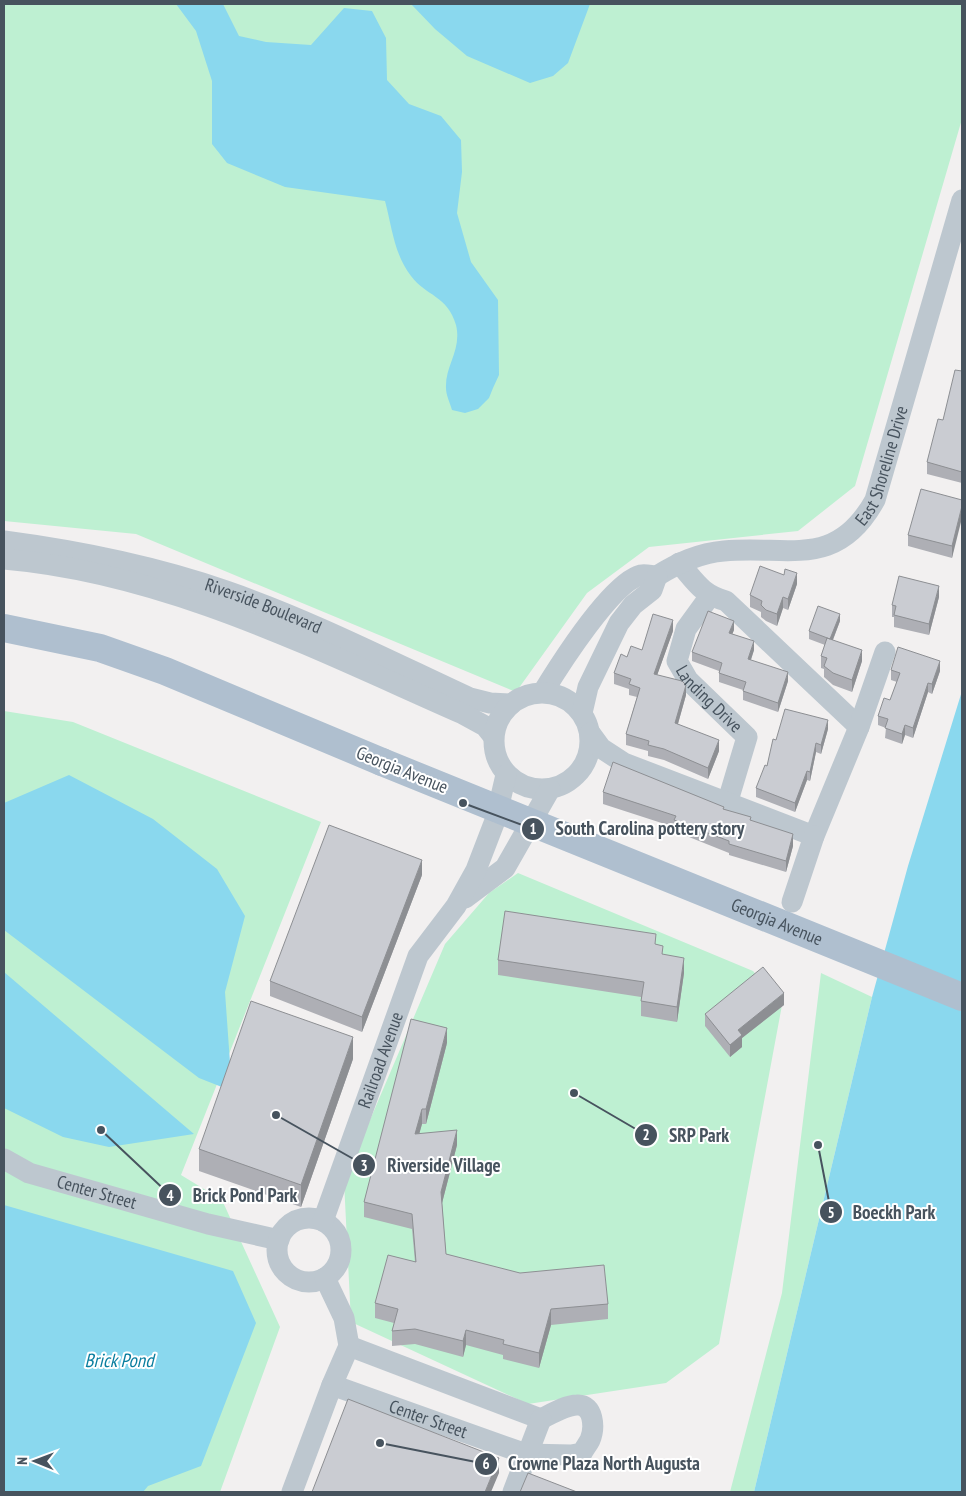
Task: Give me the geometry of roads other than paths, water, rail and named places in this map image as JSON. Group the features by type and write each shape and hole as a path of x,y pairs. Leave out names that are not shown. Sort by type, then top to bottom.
{"main road":[{"name":"Georgia Avenue","path":"4,628 100,648 165,671 382,762 962,997"}],"street":[{"name":"East Shoreline Drive","path":"656,576 679,563 706,554 724,551 808,550 836,542 860,524 875,500 962,200"},
{"name":"Riverside Boulevard","path":"4,541 70,550 121,561 227,592 293,618 470,698 490,703 511,704"},
{"name":"Riverside Boulevard","path":"4,559 70,569 136,584 201,602 253,622 463,714 485,726 493,736"},
{"path":"679,563 710,596 726,601 859,726"},
{"path":"543,692 585,629 608,601 622,587 640,575 656,576 652,590 633,605 615,629 588,687 586,723 588,756 575,777"},
{"name":"Landing Drive","path":"710,596 686,629 677,661 688,680 747,737 726,804"},
{"path":"792,902 814,836 859,726 885,652"},
{"path":"624,764 594,769 550,789 526,787 506,774 496,756 493,736 504,710 520,698 543,692 560,696 576,706 601,748 624,764 814,836"},
{"name":"Railroad Avenue","path":"322,1221 418,956 456,906 476,870 496,818 506,774"},
{"name":"Railroad Avenue","path":"456,906 505,868 550,789"},
{"name":"Center Street","path":"4,1159 29,1173 208,1224 279,1240"},
{"path":"312,1219 322,1221 334,1232 341,1247 336,1267 326,1278 310,1282 291,1276 283,1269 279,1260 279,1240 284,1231 297,1221 312,1219"},
{"path":"292,1492 332,1385 349,1346 344,1318 326,1278"},
{"path":"349,1346 540,1419 514,1492"},
{"name":"Center Street","path":"332,1385 526,1454 571,1455 582,1453 590,1440 592,1418 588,1408 581,1405 575,1405 540,1419"}],"water":[{"path":"176,4 223,4 239,36 266,42 311,45 344,8 372,11 386,38 387,80 409,104 441,116 461,140 462,172 457,213 471,262 498,300 499,375 489,398 478,409 465,413 452,410 446,388 446,380 457,342 456,325 448,308 417,283 405,268 394,240 385,201 285,187 227,163 212,144 212,81 196,31"},
{"path":"411,4 590,4 568,63 553,76 530,83 467,56 435,29"},
{"path":"962,691 962,1492 754,1492 872,997 908,866"},
{"path":"69,775 153,819 217,869 245,916 225,992 232,1091 199,1078 4,930 4,803"},
{"path":"4,972 194,1134 109,1147 63,1137 4,1108"},
{"name":"Brick Pond","path":"4,1205 233,1271 256,1323 201,1466 148,1486 143,1492 4,1492"}],"place":[{"name":"South Carolina pottery story","path":"463,803"},
{"name":"SRP Park","path":"574,1093"},
{"name":"Riverside Village","path":"276,1115"},
{"name":"Brick Pond Park","path":"101,1130"},
{"name":"Boeckh Park","path":"818,1145"},
{"name":"Crowne Plaza North Augusta","path":"380,1443"}]}
